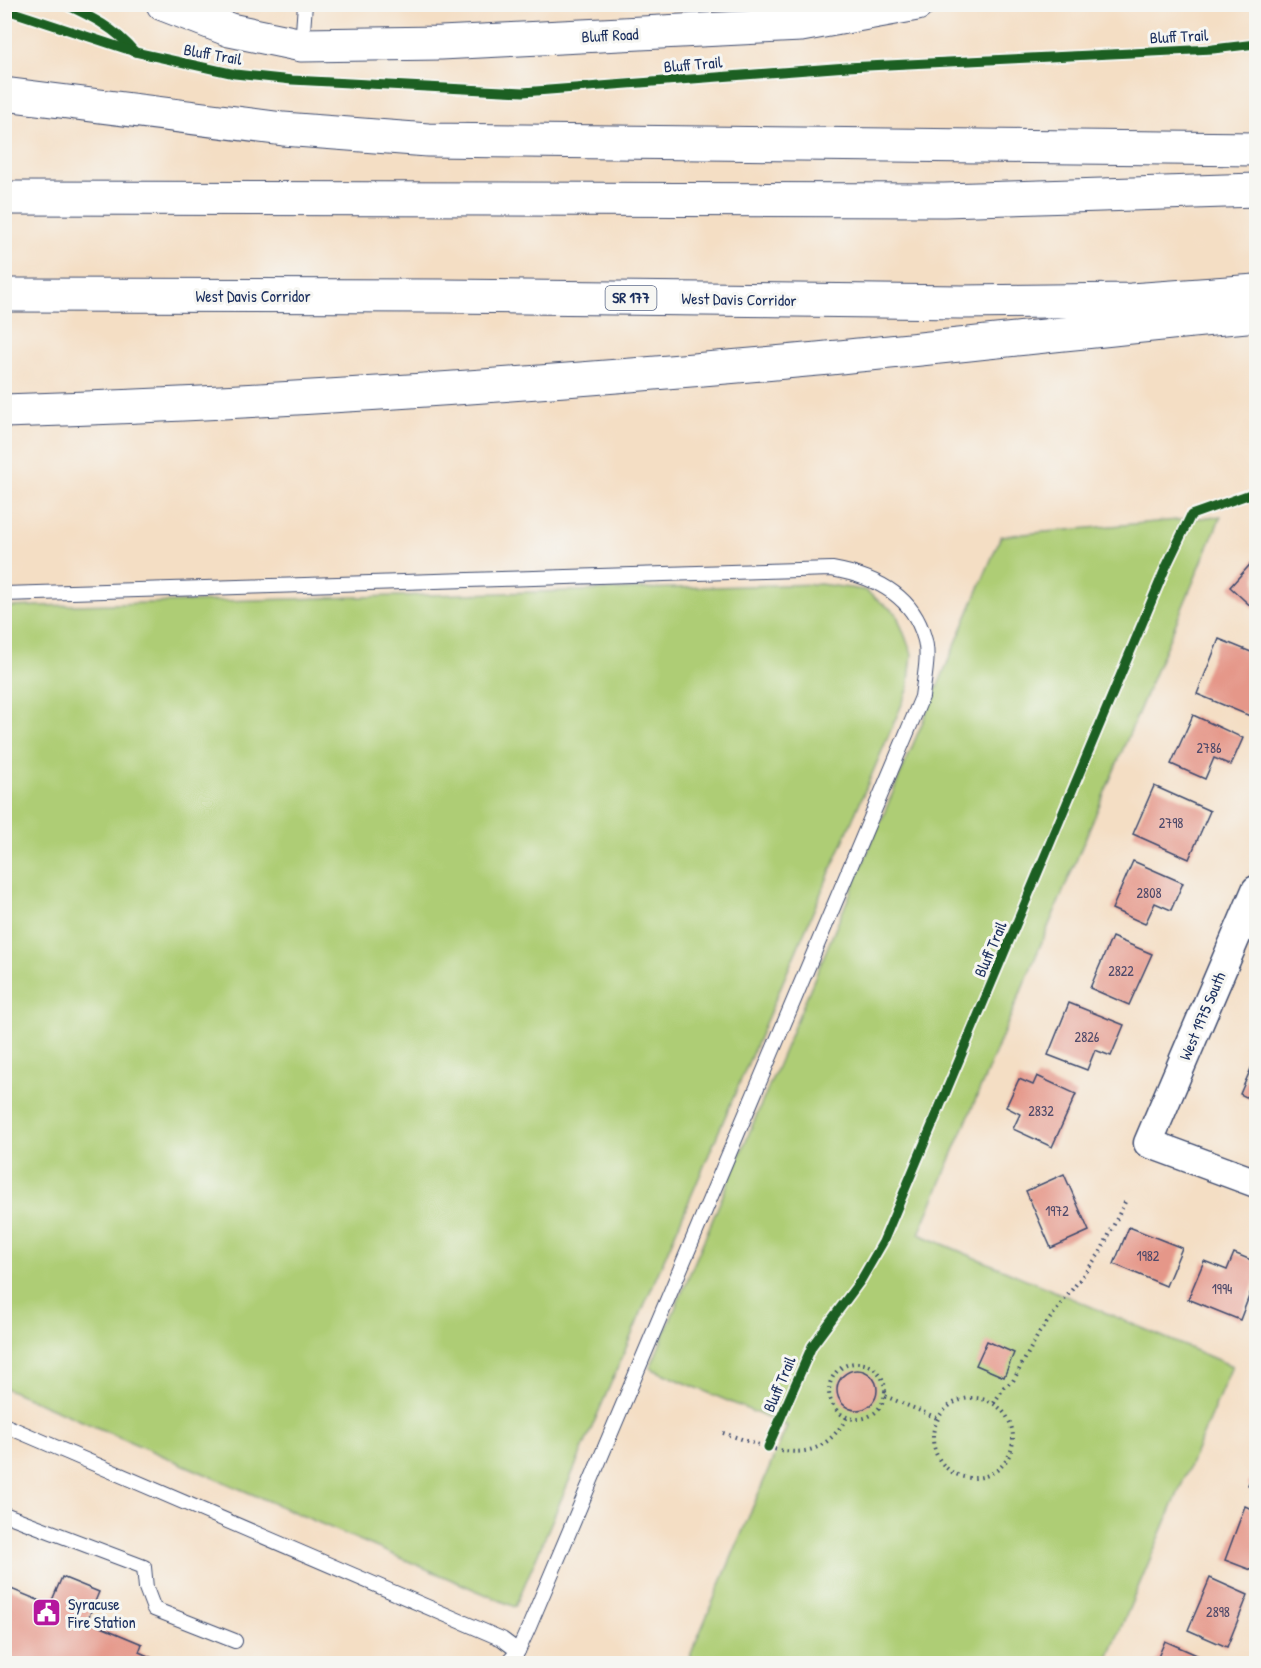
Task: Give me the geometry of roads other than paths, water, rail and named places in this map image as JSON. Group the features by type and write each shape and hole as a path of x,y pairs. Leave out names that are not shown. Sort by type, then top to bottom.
{"main road":[{"name":"Bluff Road","path":"163,4 230,30 302,45 441,44 801,25 916,4"},
{"path":"4,83 88,104"},
{"path":"4,94 271,128 428,140 1257,149"},
{"path":"4,198 944,201 1257,190"},
{"name":"West Davis Corridor","path":"4,296 444,296 962,302 1131,300 1257,291"},
{"path":"4,411 273,401 456,389 789,362 1257,315"}],"street":[{"name":"West 1975 South","path":"1257,890 1148,1143 1257,1184"}],"lane":[{"path":"302,45 305,4"},
{"path":"4,594 832,569 861,574 886,587 909,608 924,637 926,667 922,697 518,1651 507,1664"},
{"path":"4,1425 502,1639 518,1651"},
{"path":"4,1514 144,1567 146,1588 154,1609 235,1641"}],"place":[{"name":"Syracuse Fire Station","path":"47,1613"}]}
